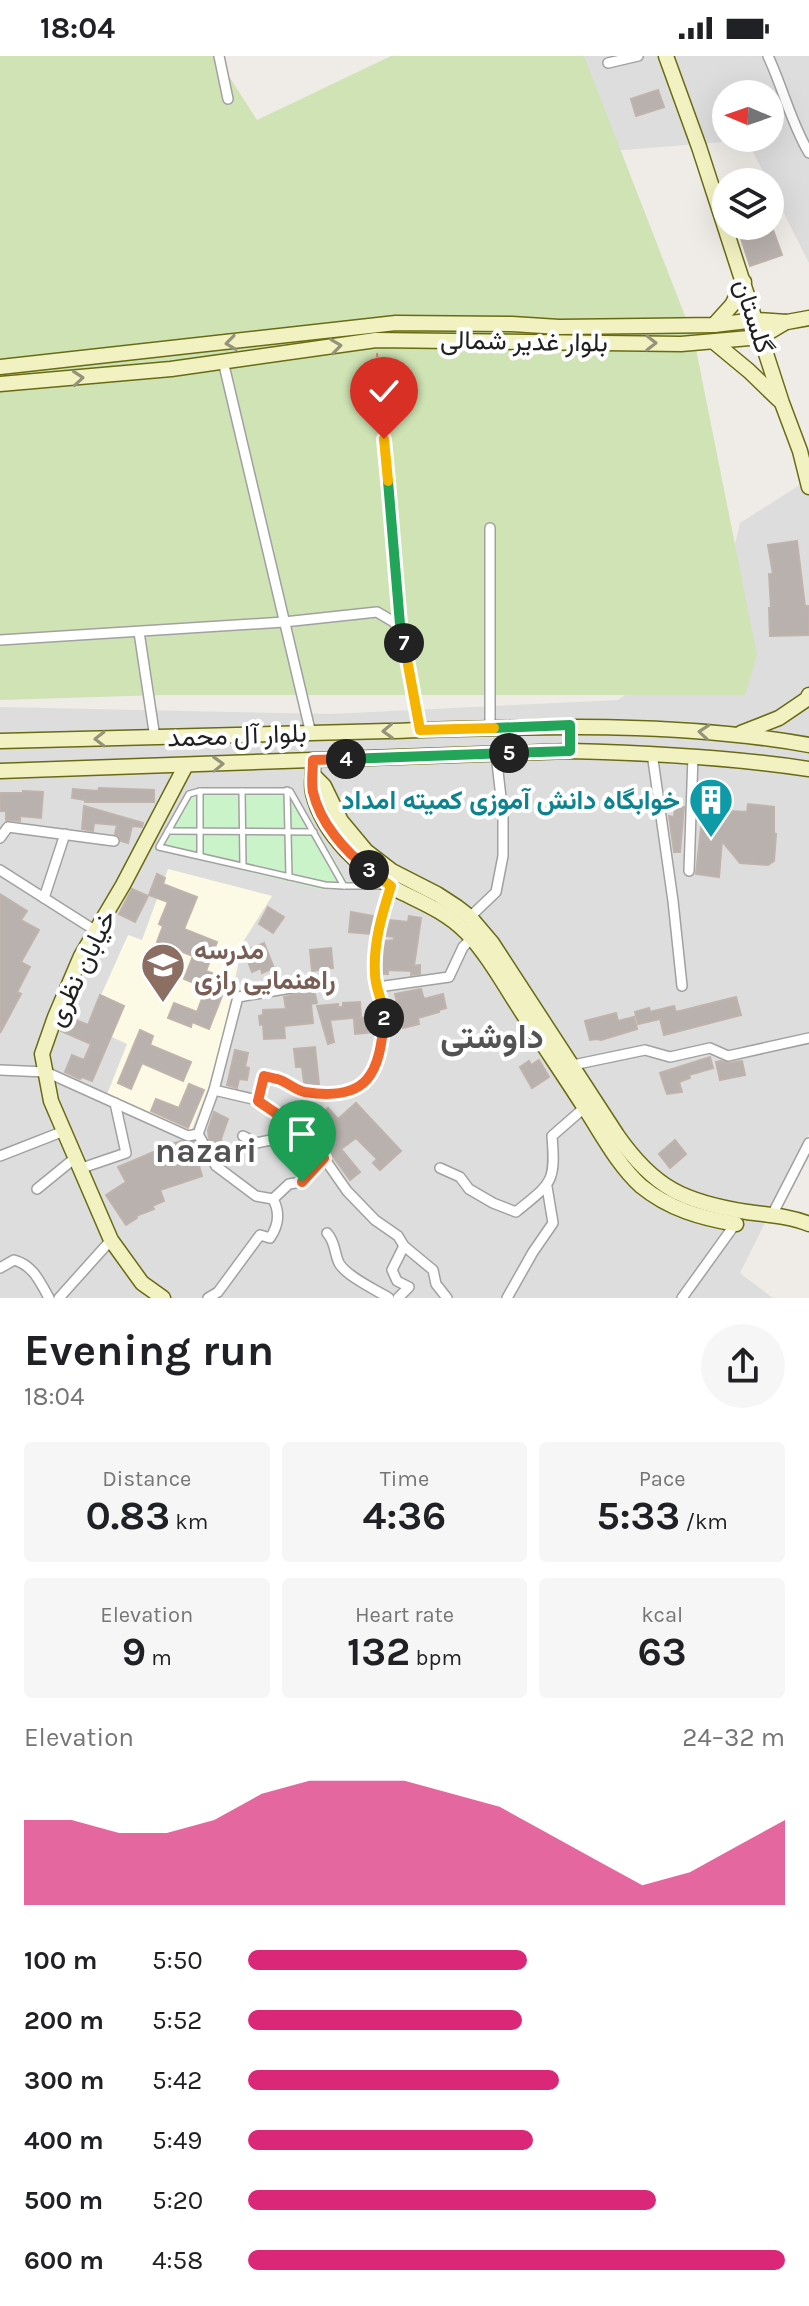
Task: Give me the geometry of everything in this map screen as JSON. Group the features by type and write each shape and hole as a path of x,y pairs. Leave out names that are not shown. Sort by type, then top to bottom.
{"main road":[{"name":"گلستان","path":"666,56 744,282 809,487"},
{"path":"714,325 732,305 744,282"},
{"path":"761,337 787,322 809,318"},
{"name":"بلوار غدیر شمالی","path":"0,367 396,323 559,327 714,325 756,320 787,322"},
{"name":"بلوار غدیر شمالی","path":"0,384 171,369 376,340 681,344 761,337"},
{"path":"714,342 782,403"},
{"path":"735,735 779,718 809,695"},
{"path":"570,725 570,751"},
{"name":"بلوار آل محمد","path":"0,741 570,725 666,728 809,745"},
{"name":"بلوار آل محمد","path":"0,771 186,765 313,768 570,751 749,760 809,769"},
{"name":"خیابان نظری","path":"163,1298 142,1283 111,1240 51,1101 42,1054 81,956 123,885 186,765"},
{"path":"313,768 312,791 338,840 357,861 391,886 440,911 472,938 622,1166 652,1194 686,1212 710,1219 772,1215 809,1224"},
{"path":"313,768 341,821 366,851 392,871 447,900 470,917 492,943 633,1158 670,1189 740,1218"}],"street":[{"path":"219,56 228,99"},
{"path":"608,63 638,56"},
{"path":"768,56 798,134 809,153"},
{"path":"798,134 809,134"},
{"path":"223,361 311,734"},
{"path":"490,528 490,728"},
{"path":"0,640 284,622 377,612 394,622 404,642 420,730"},
{"path":"139,632 155,738"},
{"path":"652,753 682,986"},
{"path":"470,917 496,892 503,856 503,815 496,754"},
{"path":"689,871 693,756"},
{"path":"0,838 8,827 114,841"},
{"path":"44,898 65,834"},
{"path":"0,870 96,931"},
{"path":"258,1101 264,1076 285,1081 305,1092 336,1095 354,1090 366,1081 376,1067 382,1048 384,1013 375,978 375,949 391,886"},
{"path":"378,987 449,977 463,947 472,938"},
{"path":"273,1199 256,1196 216,1166 198,1134 214,1090 238,997 303,986"},
{"path":"573,1065 645,1050 670,1057 710,1048 728,1056 809,1038"},
{"path":"0,1070 46,1072 188,1136 198,1134"},
{"path":"214,1090 258,1101 286,1120 311,1130 324,1158 347,1191 375,1220 398,1236 404,1246 433,1270 436,1284 447,1298"},
{"path":"37,1189 77,1164 126,1153 115,1103"},
{"path":"440,1168 460,1177 469,1189 516,1212 547,1187 555,1166 552,1136 584,1108"},
{"path":"243,1136 256,1143 276,1139 286,1120"},
{"path":"0,1156 64,1131"},
{"path":"772,1215 809,1143"},
{"path":"273,1199 289,1184 302,1182 324,1158"},
{"path":"507,1298 553,1223 547,1187"},
{"path":"208,1298 218,1292 260,1235 270,1238 277,1229 278,1209 273,1199"},
{"path":"682,1298 740,1218"},
{"path":"327,1233 334,1241 338,1262 345,1270 389,1298"},
{"path":"59,1298 111,1240"},
{"path":"398,1298 409,1287 397,1281 392,1270 404,1246"},
{"path":"0,1268 14,1260 24,1263 34,1272 49,1298"}],"lane":[{"path":"344,886 315,832 287,790 200,791 189,794 159,847 325,885 344,886 391,886"},
{"path":"287,790 289,877"},
{"path":"200,791 200,856"},
{"path":"242,791 243,866"},
{"path":"167,831 315,832"}],"path":[{"path":"376,340 401,636"}],"shaded area":[{"path":"542,56 809,56 809,263 784,214 784,168 761,168 753,152 784,152 784,80 712,80 712,143 575,154"},
{"path":"809,479 809,1134 740,1273 773,1298 0,1298 0,707 330,714 618,700 714,632 740,523"},
{"path":"168,869 272,896 243,942 215,1071 190,1134 106,1097 127,1044 112,1037 117,1023 93,1013 128,935 142,940"}],"green space":[{"path":"0,56 216,56 257,120 391,56 584,56 694,339 757,655 745,695 161,695 0,700"},
{"path":"292,787 352,890 323,890 154,849 186,793 196,789"}],"building":[{"path":"658,90 664,107 636,116 631,99"},
{"path":"742,240 777,240 782,255 750,266"},
{"path":"797,541 805,606 808,606 809,635 770,636 769,574 773,574 768,545"},
{"path":"99,788 154,790 154,802 85,802 72,798 73,789 98,791"},
{"path":"43,792 41,818 20,816 20,821 6,820 6,811 0,811 0,793"},
{"path":"700,800 731,803 730,811 747,812 748,804 774,807 774,861 768,865 740,863 722,841 719,877 696,874 702,818 698,818"},
{"path":"84,806 143,823 142,827 132,826 128,843 115,834 117,825 94,823 93,831 82,829"},
{"path":"675,806 684,807 680,852 674,852 669,816 674,817"},
{"path":"157,874 165,878 163,884 197,897 184,929 217,942 206,971 212,973 210,977 227,983 209,1029 192,1022 191,1027 168,1018 174,1003 197,1012 206,988 184,979 193,956 157,942 163,926 159,924 168,902 149,895"},
{"path":"132,889 148,896 135,922 119,914"},
{"path":"0,894 27,911 21,920 39,930 21,962 30,967 17,992 21,994 0,1033"},
{"path":"268,907 284,917 273,933 259,924"},
{"path":"351,912 375,918 371,934 349,932"},
{"path":"409,916 421,918 414,966 420,965 420,974 388,970 388,974 382,974 385,941 394,940 394,937 386,936 390,920 408,922"},
{"path":"264,943 274,968 262,973 261,968 252,972 244,951"},
{"path":"331,948 333,968 312,971 310,950"},
{"path":"421,989 424,999 443,994 446,1008 418,1018 419,1024 403,1028 395,994"},
{"path":"314,990 317,1003 311,1004 313,1023 284,1026 285,1038 264,1039 259,1016 263,1015 263,1010 286,1009 284,997"},
{"path":"100,995 124,1006 92,1081 65,1072 72,1055 84,1060 91,1044 61,1031 66,1016 88,1025"},
{"path":"736,997 741,1015 664,1035 660,1019 638,1024 635,1012 674,1006 676,1012"},
{"path":"360,1002 361,1017 330,1020 334,1042 328,1044 317,1006 338,1004 338,1007 343,1007 343,1003"},
{"path":"616,1013 618,1021 634,1017 637,1029 601,1040 590,1040 585,1021"},
{"path":"374,1016 375,1032 355,1034 354,1019"},
{"path":"140,1030 153,1036 150,1045 191,1062 183,1081 142,1063 131,1089 118,1083"},
{"path":"315,1047 319,1084 307,1085 302,1067 296,1067 294,1049"},
{"path":"235,1050 248,1053 245,1067 249,1068 247,1080 239,1079 237,1088 227,1085"},
{"path":"710,1057 713,1068 689,1075 690,1078 679,1082 682,1092 667,1094 660,1073"},
{"path":"539,1060 549,1077 532,1088 520,1067 529,1061 531,1065"},
{"path":"742,1061 745,1075 720,1080 716,1062"},
{"path":"189,1084 204,1090 188,1128 151,1111 156,1099 179,1108"},
{"path":"356,1103 401,1151 380,1170 373,1163 377,1159 356,1138 341,1149 360,1172 350,1180 323,1139 328,1136 320,1126 323,1123 318,1117 328,1108 338,1119"},
{"path":"214,1112 228,1119 221,1139 226,1159 221,1160 209,1139 208,1130"},
{"path":"675,1140 686,1154 670,1168 659,1154"},
{"path":"181,1141 194,1142 202,1157 197,1159 202,1176 160,1190 164,1201 126,1225 106,1195 126,1182 118,1167 155,1149"}],"place":[{"name":"خوابگاه دانش آموزی کمیته امداد","path":"711,839"},
{"name":"مدرسه راهنمایی رازی","path":"163,1004"}],"district":[{"name":"داوشتی","path":"492,1036"},
{"name":"nazari","path":"206,1150"}],"route":[{"path":"302,1182 324,1158 311,1130 286,1120 258,1101 264,1076 285,1081 305,1092 336,1095 354,1090 366,1081 376,1067 382,1048 384,1013 375,978 375,949 391,886 357,861 330,828 312,791 313,760 570,751 570,725 420,730 401,636 384,439"}]}
